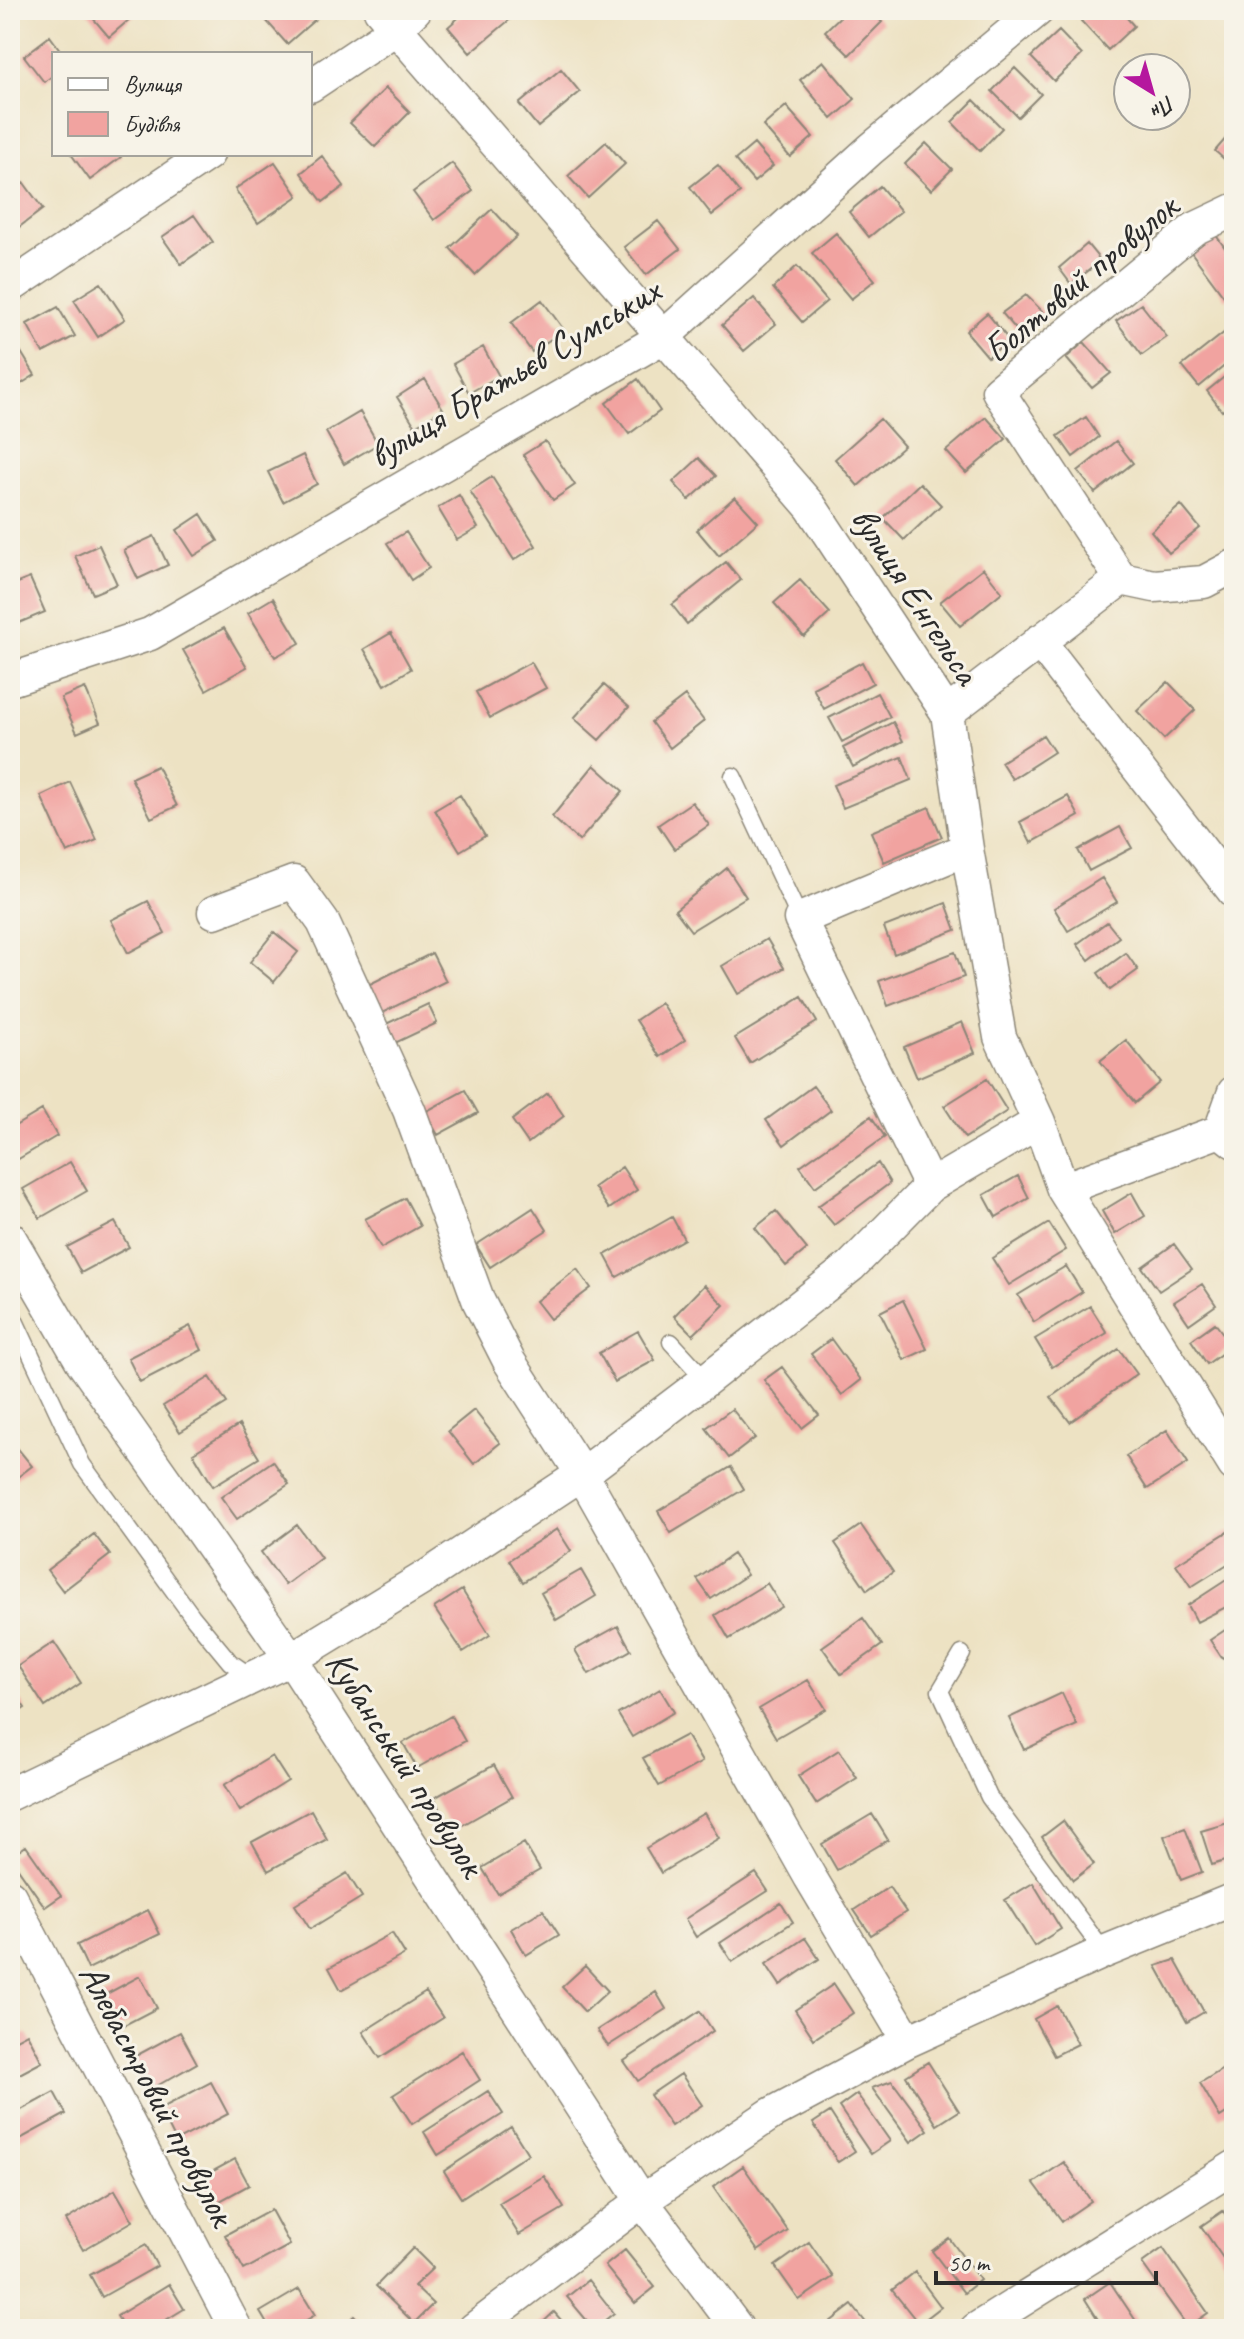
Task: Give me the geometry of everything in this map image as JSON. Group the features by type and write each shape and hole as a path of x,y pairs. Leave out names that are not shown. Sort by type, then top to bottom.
{"street":[{"name":"вулиця Братьєв Сумських","path":"10,680 150,634 662,338 871,149 1038,10"},
{"name":"вулиця Енгельса","path":"397,16 662,338 811,507 947,713 1000,1037 1039,1122 1063,1189 1234,1465"},
{"path":"312,84 397,16"},
{"path":"10,287 205,156"},
{"name":"Болтовий провулок","path":"1121,579 998,391 1194,229 1234,210"},
{"path":"947,713 1121,579 1154,586 1204,582 1234,566"},
{"path":"1039,641 1234,892"},
{"path":"930,1186 800,919 967,849"},
{"path":"214,912 294,882 323,922 409,1110 479,1302 509,1361 582,1474 810,1877 908,2041"},
{"path":"1063,1189 1227,1136 1234,1092"},
{"path":"10,1794 291,1659 427,1576 582,1474 706,1380 851,1266 930,1186 1039,1122"},
{"name":"Кубанський провулок","path":"10,1238 82,1362 291,1659 642,2201 738,2329"},
{"name":"Алебастровий провулок","path":"10,1896 236,2329"},
{"path":"474,2329 642,2201 771,2114 908,2041 1104,1952 1234,1899"},
{"path":"976,2329 1234,2167"}],"lane":[{"path":"733,776 800,919"},
{"path":"10,1310 82,1464 192,1616 230,1662 253,1678"},
{"path":"671,1342 706,1380"},
{"path":"962,1654 940,1691 989,1797 1104,1952"}],"building":[{"path":"86,10 136,10 138,12 109,37"},
{"path":"272,10 313,10 319,16 287,44 263,17"},
{"path":"467,10 507,10 513,17 470,53 448,27"},
{"path":"847,10 870,10 882,22 849,55 825,31"},
{"path":"1093,10 1120,10 1134,26 1108,50 1081,21"},
{"path":"1059,31 1082,55 1054,81 1031,57"},
{"path":"50,36 62,52 52,52 52,76 44,82 24,56"},
{"path":"823,61 855,99 832,119 800,80"},
{"path":"1015,68 1041,94 1018,117 992,91"},
{"path":"561,69 580,92 538,127 519,104"},
{"path":"386,88 410,112 375,147 350,123"},
{"path":"974,100 1002,128 980,151 952,122"},
{"path":"786,106 813,137 790,157 763,126"},
{"path":"1234,129 1234,168 1215,151"},
{"path":"606,142 625,164 588,198 568,176"},
{"path":"926,143 952,169 931,190 905,164"},
{"path":"754,144 773,166 754,182 735,160"},
{"path":"72,156 120,156 121,157 90,180"},
{"path":"322,156 344,186 323,202 301,173"},
{"path":"275,162 298,196 258,223 235,189"},
{"path":"452,163 473,191 434,220 413,192"},
{"path":"718,165 740,193 712,215 690,187"},
{"path":"24,183 43,209 10,234 10,193"},
{"path":"880,186 901,211 869,237 849,212"},
{"path":"492,209 517,236 475,275 450,248"},
{"path":"194,215 213,242 181,264 162,237"},
{"path":"658,221 680,249 646,275 624,247"},
{"path":"836,233 875,280 851,299 812,253"},
{"path":"1215,234 1228,252 1234,247 1234,293 1226,299 1191,252"},
{"path":"1087,244 1101,261 1071,284 1059,268"},
{"path":"797,266 827,301 802,322 773,288"},
{"path":"101,283 125,319 98,337 74,300"},
{"path":"1026,295 1044,313 1020,334 1002,313"},
{"path":"754,298 776,324 744,351 722,325"},
{"path":"542,300 564,330 532,352 511,323"},
{"path":"1141,304 1167,337 1142,355 1116,321"},
{"path":"58,307 75,336 43,353 27,324"},
{"path":"987,313 1009,340 988,357 966,331"},
{"path":"1225,332 1234,343 1234,358 1199,387 1182,366"},
{"path":"10,334 35,375 10,391"},
{"path":"1084,342 1111,373 1092,388 1066,358"},
{"path":"483,347 499,376 469,393 453,364"},
{"path":"1234,369 1234,402 1222,411 1207,391"},
{"path":"425,379 443,409 415,426 397,397"},
{"path":"638,379 660,411 629,434 606,403"},
{"path":"360,412 378,444 344,464 326,432"},
{"path":"986,417 1006,439 966,473 946,451"},
{"path":"1086,417 1099,437 1073,457 1058,436"},
{"path":"880,419 904,446 858,486 835,459"},
{"path":"545,441 575,485 553,500 523,455"},
{"path":"1116,441 1133,463 1095,493 1078,471"},
{"path":"303,455 317,484 283,502 268,472"},
{"path":"699,458 716,476 689,500 673,482"},
{"path":"492,477 536,546 514,560 470,491"},
{"path":"920,483 941,505 904,540 883,518"},
{"path":"459,495 478,528 457,540 438,508"},
{"path":"735,497 758,522 719,556 697,530"},
{"path":"1181,505 1200,528 1169,553 1151,531"},
{"path":"201,514 218,541 194,556 177,530"},
{"path":"406,532 429,568 411,580 387,543"},
{"path":"154,536 168,565 138,579 124,550"},
{"path":"99,545 117,584 93,594 75,556"},
{"path":"726,562 741,580 687,624 672,605"},
{"path":"983,568 1002,592 960,626 940,602"},
{"path":"30,578 45,612 14,625 10,615 10,586"},
{"path":"800,580 830,613 804,637 774,603"},
{"path":"273,598 300,643 275,657 248,613"},
{"path":"224,628 247,667 206,690 183,650"},
{"path":"391,633 411,669 385,685 364,649"},
{"path":"531,662 546,688 490,718 476,692"},
{"path":"862,662 873,683 824,709 813,688"},
{"path":"1168,682 1195,710 1164,739 1137,711"},
{"path":"604,685 629,707 599,740 574,718"},
{"path":"85,688 100,723 77,733 61,698"},
{"path":"877,693 890,717 842,742 829,718"},
{"path":"685,696 704,721 670,748 651,722"},
{"path":"893,722 903,741 853,767 843,748"},
{"path":"1043,735 1054,752 1012,779 1001,762"},
{"path":"902,757 911,780 843,808 833,785"},
{"path":"594,765 623,791 579,841 552,817"},
{"path":"157,766 177,806 151,818 131,778"},
{"path":"70,782 97,840 67,853 41,796"},
{"path":"460,795 485,836 460,851 435,810"},
{"path":"1068,796 1079,816 1031,843 1020,822"},
{"path":"692,802 709,825 674,849 658,825"},
{"path":"929,807 942,837 884,862 871,832"},
{"path":"1120,827 1132,848 1089,871 1078,850"},
{"path":"727,868 746,897 691,931 675,910"},
{"path":"1102,878 1117,902 1068,931 1054,908"},
{"path":"148,901 165,933 128,953 111,920"},
{"path":"946,903 956,930 894,954 884,927"},
{"path":"1107,922 1119,937 1089,960 1077,944"},
{"path":"274,932 298,952 274,982 250,962"},
{"path":"767,939 784,968 738,994 722,966"},
{"path":"955,952 964,977 888,1006 879,981"},
{"path":"432,953 446,981 380,1014 366,986"},
{"path":"1126,953 1138,970 1110,990 1098,973"},
{"path":"802,997 817,1022 750,1063 735,1038"},
{"path":"661,1003 685,1040 660,1057 636,1020"},
{"path":"428,1004 437,1023 395,1043 386,1024"},
{"path":"962,1022 975,1053 917,1078 904,1047"},
{"path":"1126,1040 1160,1082 1135,1103 1100,1061"},
{"path":"987,1079 1007,1111 965,1138 944,1106"},
{"path":"813,1086 831,1110 784,1145 766,1120"},
{"path":"465,1090 478,1113 438,1135 425,1112"},
{"path":"548,1093 564,1116 528,1143 512,1120"},
{"path":"42,1110 57,1136 10,1164 10,1129"},
{"path":"871,1116 885,1137 815,1187 800,1166"},
{"path":"70,1162 87,1191 40,1218 23,1189"},
{"path":"878,1163 890,1183 834,1225 818,1206"},
{"path":"622,1167 637,1190 609,1209 594,1187"},
{"path":"1018,1176 1029,1198 996,1217 984,1195"},
{"path":"1132,1193 1145,1216 1115,1234 1102,1211"},
{"path":"405,1198 420,1226 381,1248 365,1219"},
{"path":"533,1208 547,1230 490,1267 476,1245"},
{"path":"776,1211 807,1249 786,1266 755,1228"},
{"path":"672,1217 684,1239 617,1277 605,1255"},
{"path":"115,1222 129,1247 81,1273 67,1247"},
{"path":"1049,1223 1066,1250 1009,1285 992,1258"},
{"path":"1174,1244 1192,1269 1159,1291 1142,1267"},
{"path":"1066,1266 1082,1292 1034,1322 1018,1295"},
{"path":"577,1269 591,1288 550,1319 536,1301"},
{"path":"1202,1284 1216,1305 1189,1324 1174,1302"},
{"path":"704,1285 724,1305 693,1335 674,1316"},
{"path":"903,1300 927,1349 904,1360 880,1312"},
{"path":"1090,1306 1107,1333 1052,1367 1035,1339"},
{"path":"1215,1323 1232,1346 1207,1364 1191,1340"},
{"path":"190,1326 202,1350 140,1382 128,1358"},
{"path":"638,1331 655,1360 615,1382 599,1353"},
{"path":"831,1339 861,1380 842,1395 811,1354"},
{"path":"1119,1349 1137,1374 1070,1422 1051,1397"},
{"path":"782,1367 819,1415 802,1428 764,1380"},
{"path":"210,1377 227,1403 180,1432 163,1406"},
{"path":"732,1409 755,1438 729,1458 706,1428"},
{"path":"474,1410 500,1443 474,1464 448,1431"},
{"path":"239,1425 259,1458 213,1486 193,1453"},
{"path":"1167,1430 1188,1463 1147,1489 1126,1456"},
{"path":"10,1439 32,1466 10,1483"},
{"path":"273,1461 289,1484 237,1519 221,1497"},
{"path":"731,1467 744,1489 671,1533 658,1511"},
{"path":"297,1525 321,1558 285,1585 261,1552"},
{"path":"861,1525 893,1572 867,1590 835,1543"},
{"path":"557,1529 571,1551 523,1582 509,1560"},
{"path":"1229,1531 1234,1540 1234,1560 1191,1587 1176,1564"},
{"path":"94,1534 110,1555 63,1591 47,1570"},
{"path":"733,1554 747,1575 711,1599 697,1579"},
{"path":"581,1570 596,1596 556,1620 541,1593"},
{"path":"1234,1575 1234,1603 1197,1622 1188,1605"},
{"path":"767,1583 782,1607 729,1639 715,1615"},
{"path":"462,1590 490,1635 463,1652 434,1608"},
{"path":"863,1618 882,1645 841,1674 822,1647"},
{"path":"1234,1624 1234,1650 1222,1658 1210,1640"},
{"path":"618,1626 631,1650 589,1674 575,1650"},
{"path":"54,1642 81,1683 45,1707 18,1666"},
{"path":"808,1680 826,1709 776,1738 759,1709"},
{"path":"10,1686 25,1708 10,1718"},
{"path":"660,1689 674,1712 632,1737 618,1714"},
{"path":"1062,1693 1077,1725 1024,1750 1009,1718"},
{"path":"451,1716 465,1741 417,1768 403,1743"},
{"path":"686,1735 702,1762 659,1786 643,1758"},
{"path":"839,1750 857,1778 816,1804 798,1776"},
{"path":"272,1756 288,1781 240,1811 224,1785"},
{"path":"494,1765 512,1797 452,1831 434,1798"},
{"path":"311,1810 327,1839 268,1871 252,1842"},
{"path":"704,1813 719,1838 661,1873 646,1848"},
{"path":"872,1814 888,1840 837,1870 822,1844"},
{"path":"1063,1821 1094,1864 1073,1880 1042,1837"},
{"path":"1228,1823 1234,1843 1234,1858 1212,1865 1201,1831"},
{"path":"1185,1828 1202,1872 1181,1880 1164,1836"},
{"path":"524,1843 540,1870 498,1894 482,1868"},
{"path":"26,1846 61,1896 45,1907 10,1857"},
{"path":"347,1873 362,1897 310,1929 295,1905"},
{"path":"756,1873 768,1891 696,1937 685,1919"},
{"path":"1033,1883 1061,1929 1034,1946 1005,1900"},
{"path":"889,1887 906,1912 871,1935 854,1910"},
{"path":"781,1903 793,1922 732,1962 720,1943"},
{"path":"148,1910 160,1934 88,1969 77,1945"},
{"path":"543,1910 559,1935 526,1955 511,1929"},
{"path":"392,1933 405,1954 341,1990 329,1968"},
{"path":"805,1938 819,1959 780,1985 766,1964"},
{"path":"1175,1960 1204,2012 1187,2022 1156,1966"},
{"path":"585,1966 608,1991 585,2012 562,1987"},
{"path":"140,1976 157,2008 115,2030 99,1998"},
{"path":"834,1984 853,2013 814,2039 795,2010"},
{"path":"426,1992 443,2018 380,2058 363,2032"},
{"path":"656,1992 666,2009 608,2046 597,2030"},
{"path":"1057,2006 1078,2044 1054,2056 1034,2019"},
{"path":"700,2011 713,2031 638,2081 624,2061"},
{"path":"180,2032 197,2063 148,2091 130,2059"},
{"path":"27,2033 42,2062 10,2079 10,2042"},
{"path":"462,2051 480,2080 412,2124 393,2095"},
{"path":"928,2062 959,2111 937,2125 906,2076"},
{"path":"1233,2063 1234,2108 1220,2117 1200,2083"},
{"path":"681,2074 702,2105 671,2126 650,2095"},
{"path":"892,2081 928,2130 911,2142 872,2088"},
{"path":"211,2082 228,2114 176,2141 160,2109"},
{"path":"488,2091 503,2114 438,2155 424,2132"},
{"path":"54,2092 66,2114 20,2139 10,2116"},
{"path":"857,2094 890,2141 871,2154 839,2107"},
{"path":"830,2112 855,2151 838,2162 813,2123"},
{"path":"511,2127 528,2154 461,2198 444,2171"},
{"path":"235,2159 249,2185 209,2207 195,2181"},
{"path":"1064,2162 1091,2201 1062,2221 1034,2183"},
{"path":"743,2166 788,2231 758,2251 713,2187"},
{"path":"544,2176 564,2208 519,2235 499,2203"},
{"path":"115,2190 133,2221 83,2250 66,2220"},
{"path":"271,2210 290,2245 244,2270 225,2235"},
{"path":"1223,2211 1234,2227 1234,2274 1201,2226"},
{"path":"949,2238 980,2280 964,2293 932,2251"},
{"path":"809,2242 833,2277 799,2300 775,2266"},
{"path":"146,2245 157,2266 102,2297 90,2275"},
{"path":"413,2248 433,2268 414,2286 433,2304 414,2323 376,2286"},
{"path":"1163,2248 1208,2313 1188,2327 1142,2263"},
{"path":"625,2250 655,2287 635,2303 605,2266"},
{"path":"915,2272 941,2307 919,2324 892,2290"},
{"path":"588,2280 614,2313 594,2329 567,2297"},
{"path":"1110,2282 1136,2321 1124,2329 1104,2329 1085,2299"},
{"path":"169,2284 184,2309 151,2329 125,2329 117,2316"},
{"path":"299,2289 315,2315 291,2329 270,2329 260,2312"},
{"path":"852,2305 871,2329 821,2329"},
{"path":"554,2312 569,2329 536,2329"},
{"path":"354,2316 365,2329 339,2329"}]}
